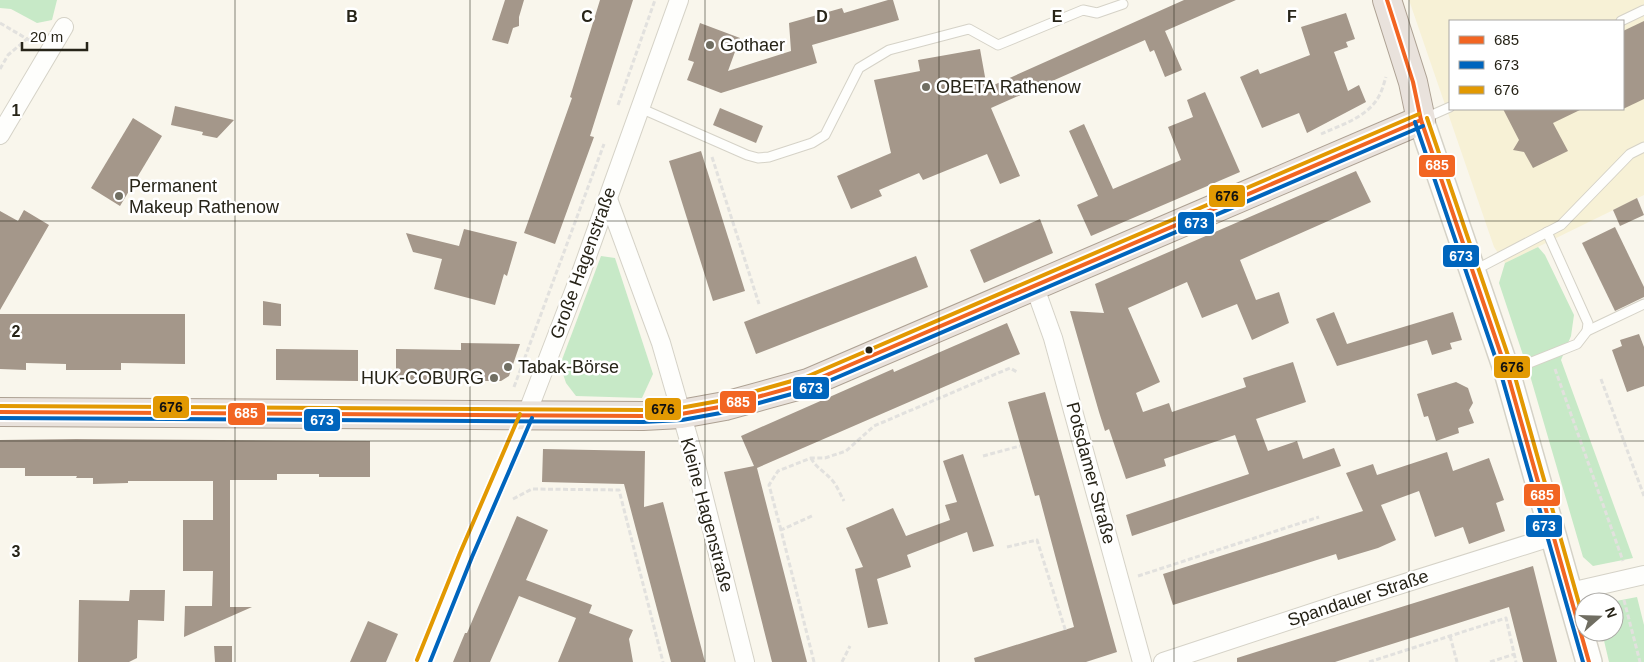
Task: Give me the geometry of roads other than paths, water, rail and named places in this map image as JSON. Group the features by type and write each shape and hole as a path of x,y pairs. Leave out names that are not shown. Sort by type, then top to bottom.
{"main road":[{"path":"1387,0 1413,82 1420,120 1507,372 1589,662"},
{"path":"0,412 529,406 567,415 643,416 681,414 751,399 808,383 1420,120"}],"street":[{"name":"Große Hagenstraße","path":"422,662 529,406 608,199 679,0"},
{"path":"0,135 64,27"},
{"name":"Kleine Hagenstraße","path":"608,199 660,343 693,454 745,662"},
{"name":"Potsdamer Straße","path":"1034,286 1053,338 1142,662"},
{"name":"Spandauer Straße","path":"1162,662 1554,536"},
{"path":"1570,592 1644,575"}],"lane":[{"path":"640,108 747,156 758,158 777,154 812,143 825,135 859,68 889,50 970,29 998,45 1082,10 1097,13 1123,4"},
{"path":"1623,20 1644,10"},
{"path":"1420,120 1449,107"},
{"path":"1473,271 1561,225 1630,154 1644,147"},
{"path":"1547,232 1588,323 1587,331"},
{"path":"1507,372 1577,344 1587,331 1644,304"}],"place":[{"name":"Gothaer","path":"710,45"},
{"name":"OBETA Rathenow","path":"926,87"},
{"name":"Permanent Makeup Rathenow","path":"119,196"},
{"name":"Tabak-Börse","path":"508,367"},
{"name":"HUK-COBURG","path":"494,378"}]}
